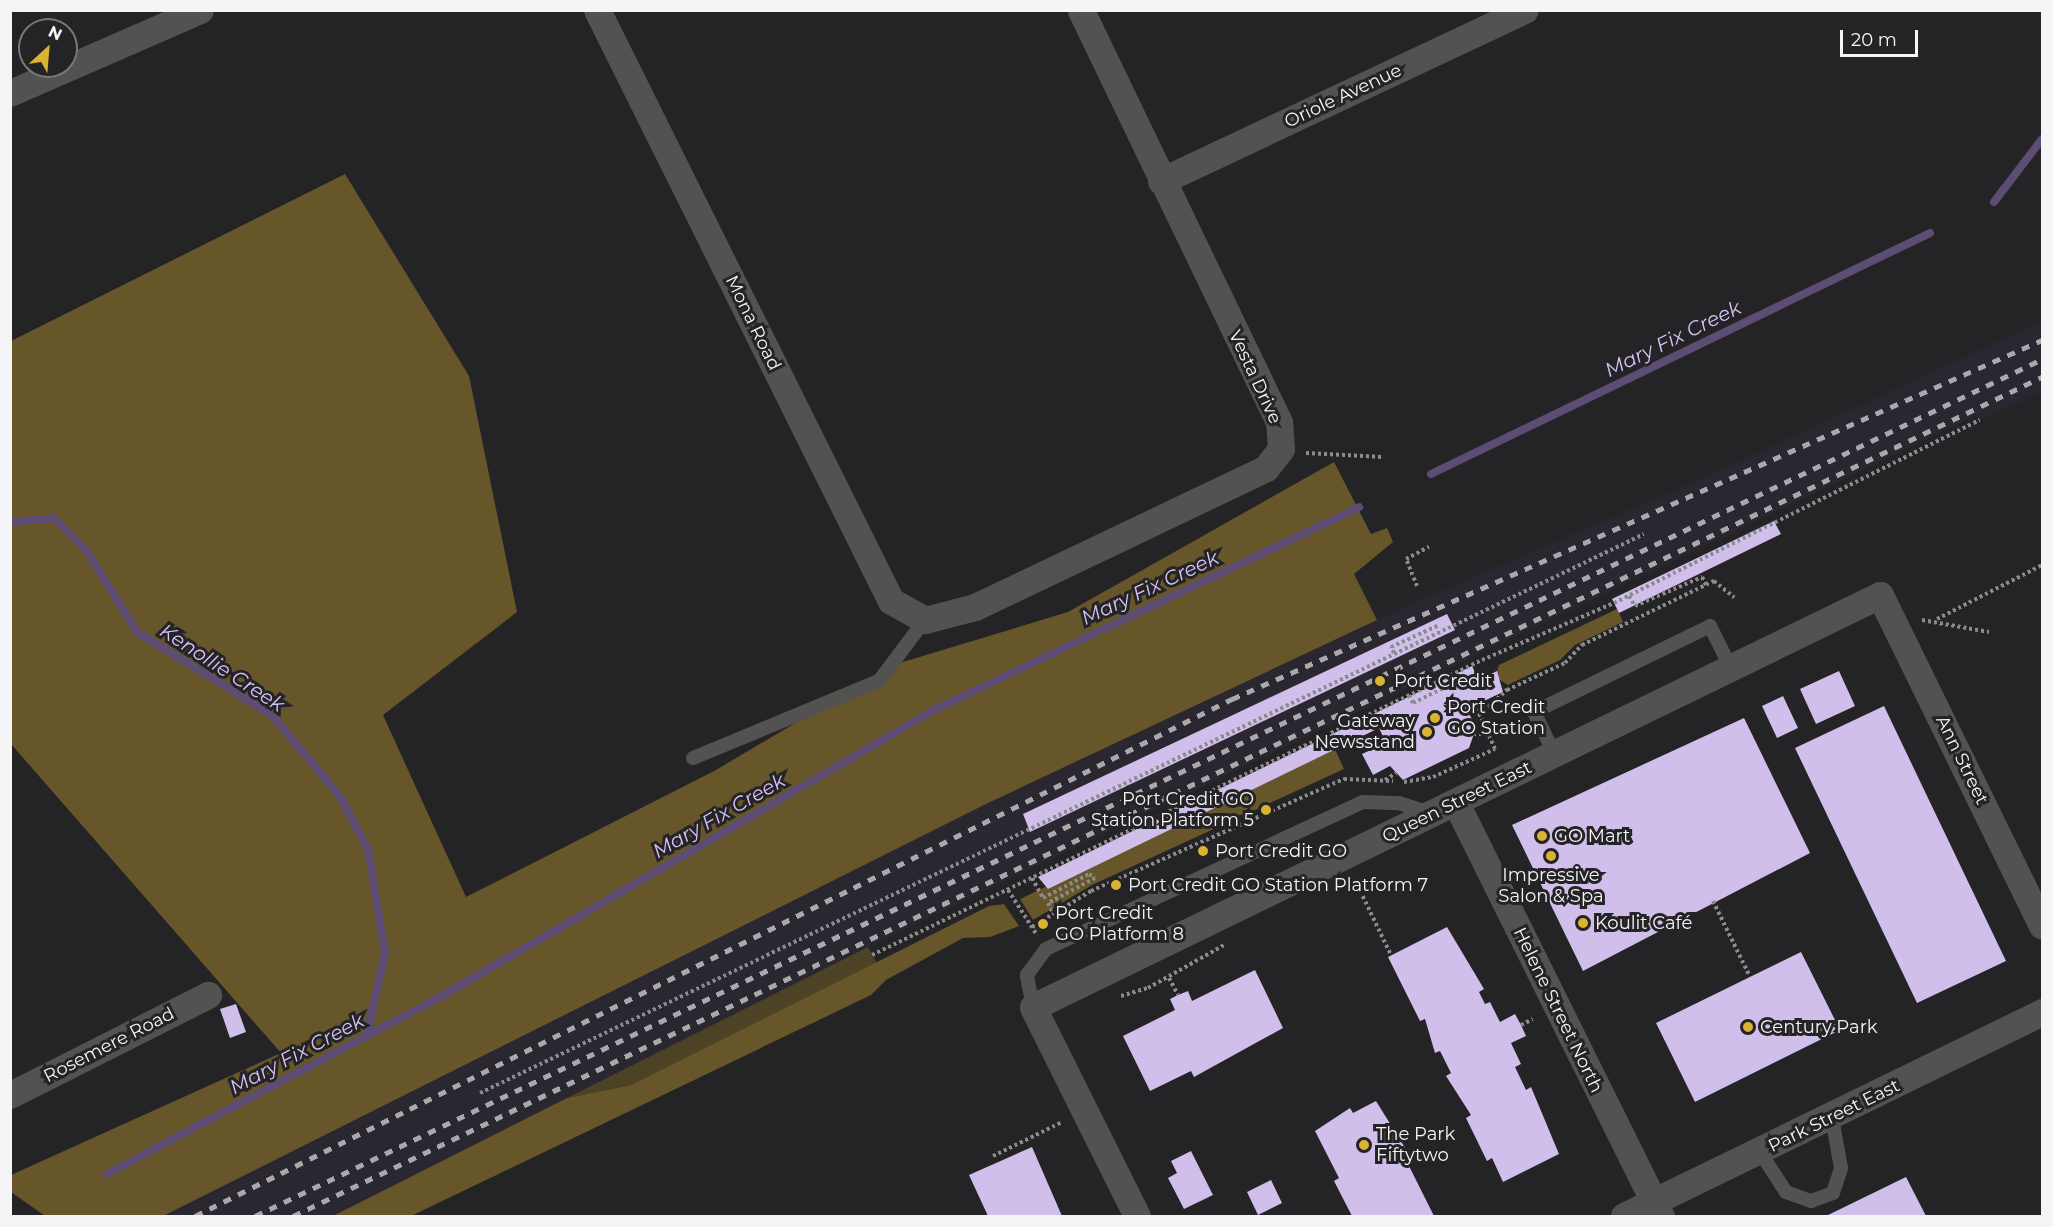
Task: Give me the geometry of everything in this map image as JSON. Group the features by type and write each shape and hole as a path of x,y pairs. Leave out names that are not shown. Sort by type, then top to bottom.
{"street":[{"path":"10,93 200,10"},
{"name":"Mona Road","path":"597,10 891,601 925,620"},
{"name":"Vesta Drive","path":"925,620 975,607 1266,468 1281,450 1279,422 1161,181 1081,10"},
{"name":"Oriole Avenue","path":"1161,181 1525,10"},
{"name":"Ann Street","path":"1881,595 2043,925"},
{"name":"Queen Street East","path":"1033,1006 1881,595"},
{"name":"Helene Street North","path":"1444,808 1657,1209"},
{"name":"Rosemere Road","path":"10,1095 208,995"},
{"path":"1033,1006 1137,1216"},
{"name":"Park Street East","path":"1624,1216 1657,1209 1760,1152 2043,1012"}],"lane":[{"path":"693,758 879,681 925,620"},
{"path":"1555,754 1534,712 1679,641 1710,626 1731,668"},
{"path":"1033,1006 1027,975 1046,949 1363,802 1444,808"},
{"path":"1760,1152 1786,1192 1811,1201 1833,1193 1841,1168 1832,1118"}],"path":[{"path":"872,955 1409,695 1629,596 1980,420"},
{"path":"1281,450 1383,457"},
{"path":"480,1093 1644,534"},
{"path":"1417,586 1406,559 1429,547"},
{"path":"1937,619 2043,565"},
{"path":"1629,596 1635,606 1702,577 1706,585"},
{"path":"1479,715 1508,690 1564,663 1582,645 1714,581 1734,597"},
{"path":"1893,621 1937,619 1989,632"},
{"path":"1394,653 1391,646 1437,626"},
{"path":"1409,695 1413,703 1462,679"},
{"path":"1473,734 1488,734"},
{"path":"1384,780 1396,774"},
{"path":"1342,857 1391,955"},
{"path":"1032,878 1043,898 1089,874 1095,878 1048,903 1053,913"},
{"path":"1008,890 1025,917"},
{"path":"1713,901 1750,977"},
{"path":"1169,978 1178,995"},
{"path":"1521,1025 1537,1017"},
{"path":"993,1156 1062,1122"}],"shaded area":[{"path":"345,174 469,376 517,612 383,715 466,897 716,770 893,665 1068,612 1334,462 1371,534 1387,528 1393,542 1354,574 1377,620 988,803 163,1216 45,1216 11,1192 11,1175 281,1053 11,744 11,341"},
{"path":"2042,321 2042,391 1980,420 1975,416 868,947 333,1216 163,1216 988,803 1414,603 1706,477"},
{"path":"1617,609 1623,622 1575,645 1560,660 1508,685 1495,677 1499,665"},
{"path":"1335,749 1344,769 1092,885 1033,920 1020,899"},
{"path":"1004,904 1019,926 990,937 963,938 886,980 871,995 411,1216 333,1216 567,1098 631,1085 989,906"},
{"path":"868,947 877,963 845,982 631,1085 567,1098"}],"building":[{"path":"1774,521 1781,534 1619,613 1612,599"},
{"path":"1447,614 1455,630 1030,832 1023,814"},
{"path":"1472,666 1479,680 1497,671 1503,692 1467,709 1476,728 1469,748 1403,780 1390,766 1373,775 1362,754 1386,743 1379,728 1048,889 1038,877"},
{"path":"1839,671 1855,706 1816,724 1800,689"},
{"path":"1783,696 1798,728 1777,738 1762,706"},
{"path":"1884,706 2006,961 1917,1003 1795,748"},
{"path":"1744,718 1810,853 1583,971 1512,825"},
{"path":"1447,927 1484,989 1479,992 1485,1004 1490,1002 1500,1022 1515,1014 1521,1025 1526,1036 1511,1043 1521,1064 1515,1067 1526,1090 1531,1087 1559,1154 1503,1182 1492,1158 1487,1161 1466,1118 1471,1115 1446,1076 1451,1073 1440,1051 1435,1053 1425,1019 1420,1021 1388,957"},
{"name":"Century Park","path":"1801,952 1840,1030 1695,1102 1656,1023"},
{"path":"1255,970 1283,1028 1194,1077 1191,1071 1150,1091 1123,1036 1175,1010 1170,999 1188,991 1192,1001"},
{"path":"236,1004 246,1032 230,1038 220,1009"},
{"name":"The Park Fiftytwo","path":"1376,1101 1412,1159 1407,1162 1434,1216 1352,1216 1334,1181 1339,1178 1315,1131 1350,1108 1353,1113"},
{"path":"1032,1147 1062,1216 988,1216 969,1175"},
{"path":"1191,1151 1213,1195 1184,1209 1168,1178 1177,1173 1171,1161"},
{"path":"1906,1177 1926,1216 1826,1216"},
{"path":"1271,1180 1282,1203 1258,1215 1247,1192"}],"waterway":[{"name":"Mary Fix Creek","path":"1994,202 2042,139"},
{"name":"Mary Fix Creek","path":"1431,474 1930,233"},
{"name":"Mary Fix Creek","path":"107,1174 447,993 934,710 1359,507"},
{"name":"Kenollie Creek","path":"10,522 54,518 86,550 137,632 272,715 339,795 368,849 385,953 367,1034"}],"railway":[{"path":"195,1216 1232,699 2042,340"},
{"path":"255,1216 2042,359"},
{"path":"293,1216 2042,377"}],"place":[{"name":"Port Credit","path":"1380,681"},
{"name":"Port Credit GO Station","path":"1435,718"},
{"name":"Gateway Newsstand","path":"1427,732"},
{"name":"Port Credit GO Station Platform 5","path":"1266,810"},
{"name":"GO Mart","path":"1542,836"},
{"name":"Port Credit GO","path":"1203,851"},
{"name":"Impressive Salon & Spa","path":"1551,856"},
{"name":"Port Credit GO Station Platform 7","path":"1116,885"},
{"name":"Koulit Café","path":"1583,923"},
{"name":"Port Credit GO Platform 8","path":"1043,924"},
{"name":"Century Park","path":"1748,1027"},
{"name":"The Park Fiftytwo","path":"1364,1145"}]}
